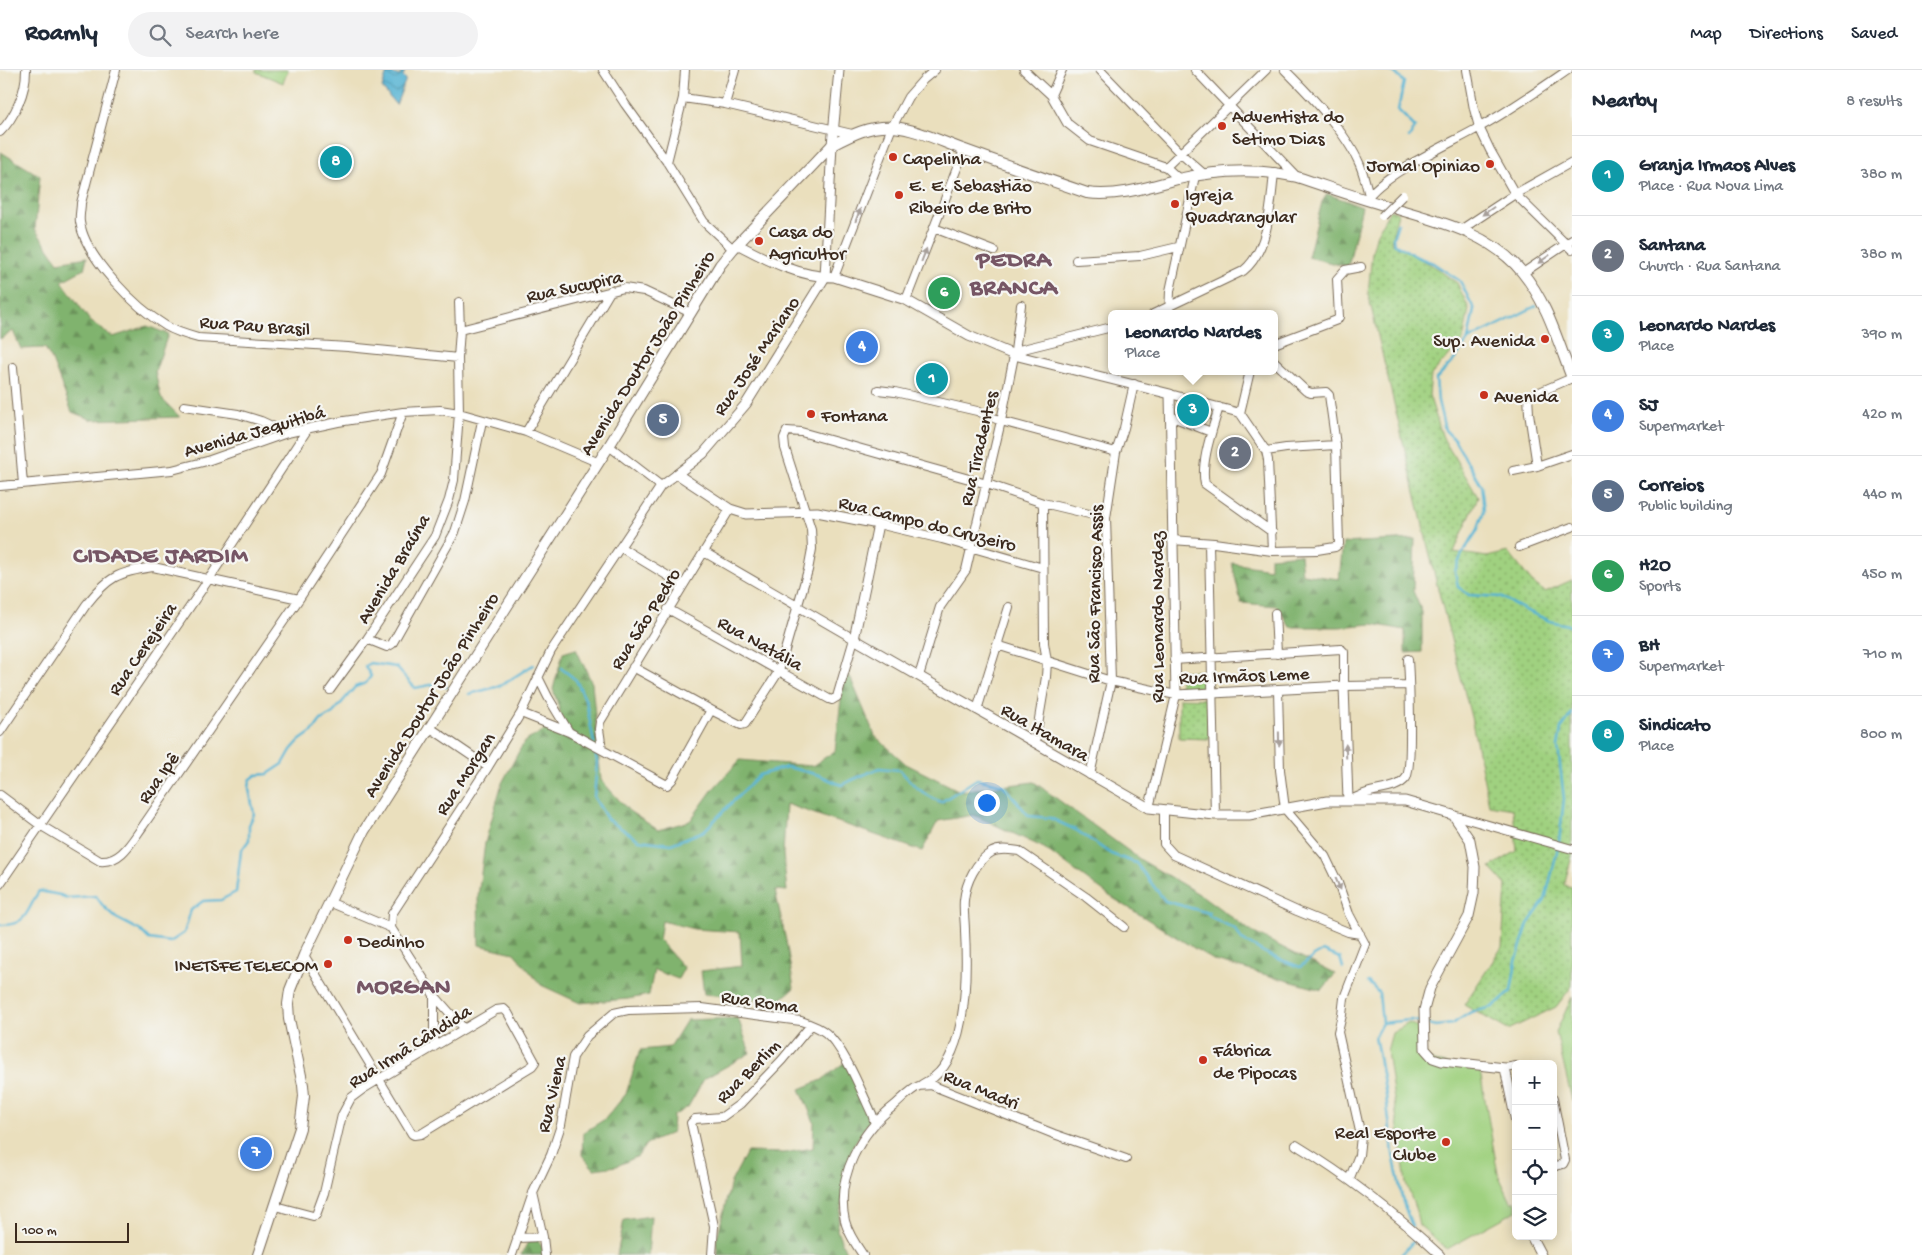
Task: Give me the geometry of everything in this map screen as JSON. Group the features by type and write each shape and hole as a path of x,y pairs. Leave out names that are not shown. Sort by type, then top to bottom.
{"main road":[{"name":"Avenida Doutor João Pinheiro","path":"258,1255 300,1128 304,1096 289,1019 288,1004 290,990 304,955 364,830 609,446 720,265 832,146 852,134 874,128 892,127 907,130 1087,193 1125,193 1179,179 1234,171 1274,172 1368,198 1462,230 1498,249 1512,260 1523,273 1543,304 1572,378"}],"street":[{"path":"0,132 8,125 15,112 23,92 26,70"},
{"name":"Rua Pau Brasil","path":"116,70 81,203 80,223 92,254 142,310 180,334 198,338 348,347 458,358"},
{"path":"603,70 667,162 704,222 735,247 793,270 830,277 906,300 969,336 1014,353 1240,413 1266,451 1271,490 1272,551"},
{"path":"667,162 683,98 685,70"},
{"path":"726,104 734,70"},
{"name":"Rua José Mariano","path":"563,633 661,486 704,454 746,404 830,277 826,258 832,146 839,70"},
{"path":"830,277 839,262 892,127 911,93 935,70"},
{"path":"1024,70 1051,96 1066,123 1090,141 1166,167 1179,179"},
{"path":"1051,96 1062,70"},
{"path":"1100,70 1200,176 1178,247 1170,291 1169,310"},
{"path":"1195,70 1297,177"},
{"path":"1166,167 1266,70"},
{"path":"1285,70 1331,120 1344,138 1359,164 1368,198 1392,176 1480,128 1568,70"},
{"path":"1467,70 1474,109 1480,128 1515,194 1569,242 1572,250"},
{"path":"683,98 726,104 852,134"},
{"path":"906,300 964,150"},
{"path":"1462,230 1515,194 1572,162"},
{"path":"1169,310 1242,271 1252,263 1264,236 1274,172"},
{"path":"1382,216 1403,194"},
{"path":"934,228 994,251"},
{"path":"1523,273 1569,242"},
{"path":"1076,260 1140,256 1178,247"},
{"path":"826,258 839,262"},
{"path":"1278,342 1338,320 1340,317 1337,278 1345,270 1361,266"},
{"name":"Rua Sucupira","path":"460,330 624,288 644,291 691,313"},
{"path":"526,432 611,290"},
{"name":"Avenida Braúna","path":"330,690 367,639 435,536 450,500 454,480 459,413 459,302"},
{"name":"Rua Tiradentes","path":"918,676 940,606 963,576 971,548 1001,421 1014,353 1020,305"},
{"path":"1014,353 1108,328"},
{"path":"1172,540 1272,551 1317,550 1335,547 1339,542 1336,445 1329,395 1326,392 1311,393 1306,391 1278,365"},
{"path":"13,367 23,484"},
{"path":"1240,413 1249,375"},
{"path":"1537,466 1528,397 1572,378"},
{"name":"Rua São Francisco Assis","path":"1090,775 1111,681 1106,518 1116,452 1124,428 1134,384"},
{"path":"878,390 895,392 977,411 1001,421 1116,452"},
{"name":"Rua Leonardo Nardez","path":"1149,808 1176,695 1170,394"},
{"path":"184,406 238,414 287,433"},
{"path":"1219,407 1211,432 1205,466 1205,484 1272,532"},
{"name":"Avenida Jequitibá","path":"0,486 172,470 207,461 287,433 338,422 403,412 440,410 459,413 526,432 598,462"},
{"name":"Rua Ipê","path":"0,794 40,825 100,861 107,862 125,852 299,599 381,474 403,412"},
{"path":"1170,416 1211,432"},
{"path":"367,639 387,647 392,644 455,532 465,500 482,421"},
{"name":"Rua Cerejeira","path":"0,884 209,579 307,430"},
{"path":"633,667 711,710 742,725 745,724 779,671 808,570 812,549 811,529 785,448 785,433 790,430 986,484 1043,503 1106,518"},
{"path":"1266,451 1336,445"},
{"path":"609,446 661,486"},
{"path":"1512,472 1572,454"},
{"name":"Rua Campo do Cruzeiro","path":"676,474 730,509 752,515 806,512 853,518 1043,568"},
{"path":"1034,743 1046,677 1047,661 1044,643 1043,503"},
{"name":"Rua São Pedro","path":"602,749 599,729 600,722 730,509"},
{"path":"854,638 878,524"},
{"path":"1519,547 1572,527"},
{"path":"435,536 448,544"},
{"path":"1209,543 1215,815"},
{"path":"620,547 683,585"},
{"name":"Rua Itamara","path":"704,552 1149,808 1215,815 1249,815 1327,801 1405,801 1453,815"},
{"path":"0,732 86,605 110,578 129,570 154,567 299,599"},
{"path":"977,710 1009,607"},
{"name":"Rua Natália","path":"668,609 832,700 837,697 854,638"},
{"path":"1275,613 1277,654"},
{"name":"Rua Morgan","path":"391,928 392,914 521,713 538,677 563,633"},
{"name":"Rua Irmãos Leme","path":"997,645 1111,681 1176,695 1344,686 1410,685"},
{"path":"1174,660 1343,650 1349,800 1368,792 1390,787 1406,778 1410,737 1408,659"},
{"path":"538,677 569,732"},
{"path":"1278,690 1280,770 1284,809 1325,856 1338,883 1349,914 1365,944 1344,998 1338,1032 1361,1136 1360,1155 1349,1180"},
{"path":"521,713 569,732 667,785 676,774 711,710"},
{"path":"429,727 488,767"},
{"path":"1164,810 1164,844 1174,855 1297,911 1348,932 1360,934"},
{"path":"1453,815 1570,848"},
{"path":"1453,815 1465,830 1473,850 1475,867 1474,893 1469,916 1430,988 1424,1010 1425,1049 1433,1058 1442,1061 1476,1066 1512,1067"},
{"path":"919,1086 935,1076 944,1066 956,1042 965,992 964,902 971,876 979,864 993,852 1006,849 1019,851 1086,897 1124,927"},
{"path":"329,902 391,928 434,995 464,1029"},
{"path":"304,955 381,1078"},
{"path":"434,995 434,1047"},
{"name":"Rua Roma","path":"614,1013 628,1010 661,1008 702,1008 811,1025 824,1032 836,1044 872,1114 875,1124"},
{"name":"Rua Irmã Cândida","path":"275,1206 313,1216 316,1215 324,1193 344,1110 351,1098 363,1088 496,1010 504,1009 508,1013 535,1062 532,1066 417,1135 412,1134 381,1078"},
{"name":"Rua Viena","path":"512,1255 533,1193 561,1126 573,1057 588,1036 614,1013"},
{"name":"Rua Berlim","path":"712,1255 714,1226 690,1127 692,1122 695,1119 722,1117 740,1104 782,1060 811,1025"},
{"path":"1505,1068 1513,1105"},
{"name":"Rua Madri","path":"863,1255 845,1223 843,1201 848,1168 860,1143 875,1124 890,1109 919,1086 931,1085 1054,1134 1126,1159"},
{"path":"1554,1105 1565,1160 1563,1164 1557,1166"},
{"path":"1296,1145 1349,1180 1440,1255"},
{"path":"533,1193 545,1255"},
{"path":"517,1238 543,1237"},
{"path":"1533,1240 1541,1255"}],"green space":[{"path":"256,70 288,70 283,83 256,72"},
{"path":"1,152 40,176 35,229 58,262 87,257 84,269 62,281 90,321 113,337 147,326 168,334 155,372 161,398 180,417 92,420 72,412 52,360 45,348 21,349 13,331 0,339"},
{"path":"1327,194 1362,206 1348,267 1308,257 1322,202"},
{"path":"1390,210 1398,213 1391,242 1433,266 1457,283 1469,309 1463,340 1431,375 1429,395 1443,438 1478,497 1454,552 1487,557 1508,552 1532,582 1545,592 1572,580 1572,856 1564,885 1572,887 1572,986 1556,1007 1508,1030 1464,1005 1502,947 1506,885 1490,867 1517,851 1513,809 1489,805 1471,717 1437,585 1368,294 1372,252 1377,233"},
{"path":"1415,539 1413,591 1422,612 1422,652 1405,653 1405,630 1372,624 1339,627 1290,627 1277,606 1241,603 1232,563 1270,569 1270,557 1300,554 1302,574 1339,579 1343,543"},
{"path":"576,649 592,683 601,780 629,811 658,830 690,821 713,789 740,760 812,766 835,751 845,665 875,736 906,764 960,791 1034,782 1141,860 1204,897 1252,932 1335,974 1322,990 1215,961 1108,895 1044,848 974,815 938,821 922,851 786,804 783,854 787,891 775,890 794,988 779,1001 704,994 701,971 742,966 740,932 694,929 662,921 659,940 684,968 678,979 654,970 649,995 628,999 580,1003 541,985 514,953 479,945 478,896 485,843 502,783 524,742 545,730 566,730 553,689 563,653"},
{"path":"1180,671 1211,671 1210,688 1180,687"},
{"path":"1179,698 1208,699 1209,739 1179,738"},
{"path":"1572,997 1572,1101 1556,1032"},
{"path":"738,1018 750,1053 704,1079 688,1107 673,1116 672,1133 646,1144 638,1156 617,1166 594,1169 582,1155 583,1133 605,1119 626,1094 640,1050 670,1047 687,1020"},
{"name":"Real Esporte Clube","path":"1409,1023 1421,1029 1421,1042 1427,1058 1435,1062 1480,1071 1498,1174 1512,1202 1512,1213 1447,1249 1419,1225 1406,1183 1387,1051 1392,1033"},
{"path":"845,1062 874,1114 852,1147 837,1230 847,1255 718,1255 716,1242 731,1182 747,1152 784,1153 813,1148 814,1122 800,1089 822,1080"},
{"path":"651,1216 648,1255 617,1255 624,1220"},
{"path":"536,1238 545,1255 521,1255 528,1242"}],"water":[{"path":"401,70 405,70 403,77 406,79 396,105 382,88 387,72 400,76"}],"waterway":[{"path":"1388,70 1396,74 1404,82 1398,110 1415,127 1409,138"},
{"path":"1398,223 1393,238 1394,243 1417,257 1433,263 1460,281 1474,309 1468,340 1455,359 1436,379 1438,401 1445,430 1454,439 1481,485 1484,511 1477,531 1462,554 1455,571 1458,587 1469,595 1501,597 1550,621 1572,626"},
{"path":"1468,340 1536,306"},
{"path":"0,925 16,923 26,915 39,891 67,898 96,896 103,906 116,918 141,931 149,939 170,942 184,933 191,910 203,901 221,900 236,892 241,851 249,840 249,825 254,814 249,789 250,780 256,775 268,774 283,764 299,741 313,731 321,720 333,713 355,687 366,683 371,676 365,666 370,663 396,667 415,688 435,684 447,687"},
{"path":"469,694 500,686 533,665"},
{"path":"561,668 576,680 586,701 594,743"},
{"path":"1559,842 1564,799 1558,747 1561,729 1572,713"},
{"path":"595,749 597,763 594,797 607,819 639,840 671,844 704,831 759,775 787,767 819,775 841,785 879,768 900,770 918,789 941,802 977,779 1003,785 1029,816 1050,818 1076,830 1111,854 1136,863 1165,901 1209,913 1209,916 1235,929 1242,940 1271,956 1300,967 1323,951 1340,958 1343,968"},
{"path":"1427,1024 1437,1026 1452,1024 1471,1012 1493,1007 1511,991 1516,961 1528,924 1545,900 1558,848"},
{"path":"1368,982 1379,993 1382,1023"},
{"path":"1412,1226 1403,1202 1393,1154 1386,1095 1375,1036 1382,1023 1410,1020 1422,1022"},
{"path":"1401,1255 1414,1241 1413,1234"}],"place":[{"name":"Adventista do Setimo Dias","path":"1222,126"},
{"name":"Capelinha","path":"893,157"},
{"name":"Sindicato","path":"336,162"},
{"name":"Jornal Opiniao","path":"1490,164"},
{"name":"E. E. Sebastião Ribeiro de Brito","path":"899,195"},
{"name":"Igreja Quadrangular","path":"1175,204"},
{"name":"Casa do Agricultor","path":"759,241"},
{"name":"H2O","path":"944,293"},
{"name":"Sup. Avenida","path":"1545,339"},
{"name":"SJ","path":"862,347"},
{"name":"Granja Irmaos Alves","path":"932,379"},
{"name":"Avenida","path":"1484,395"},
{"name":"Leonardo Nardes","path":"1193,410"},
{"name":"Fontana","path":"811,414"},
{"name":"Correios","path":"663,420"},
{"name":"Santana","path":"1235,453"},
{"name":"Dedinho","path":"348,940"},
{"name":"INETSFE TELECOM","path":"328,964"},
{"name":"Fábrica de Pipocas","path":"1203,1060"},
{"name":"Real Esporte Clube","path":"1446,1142"},
{"name":"BH","path":"256,1153"}],"district":[{"name":"PEDRA BRANCA","path":"1014,272"},
{"name":"CIDADE JARDIM","path":"161,554"},
{"name":"MORGAN","path":"404,985"}]}
